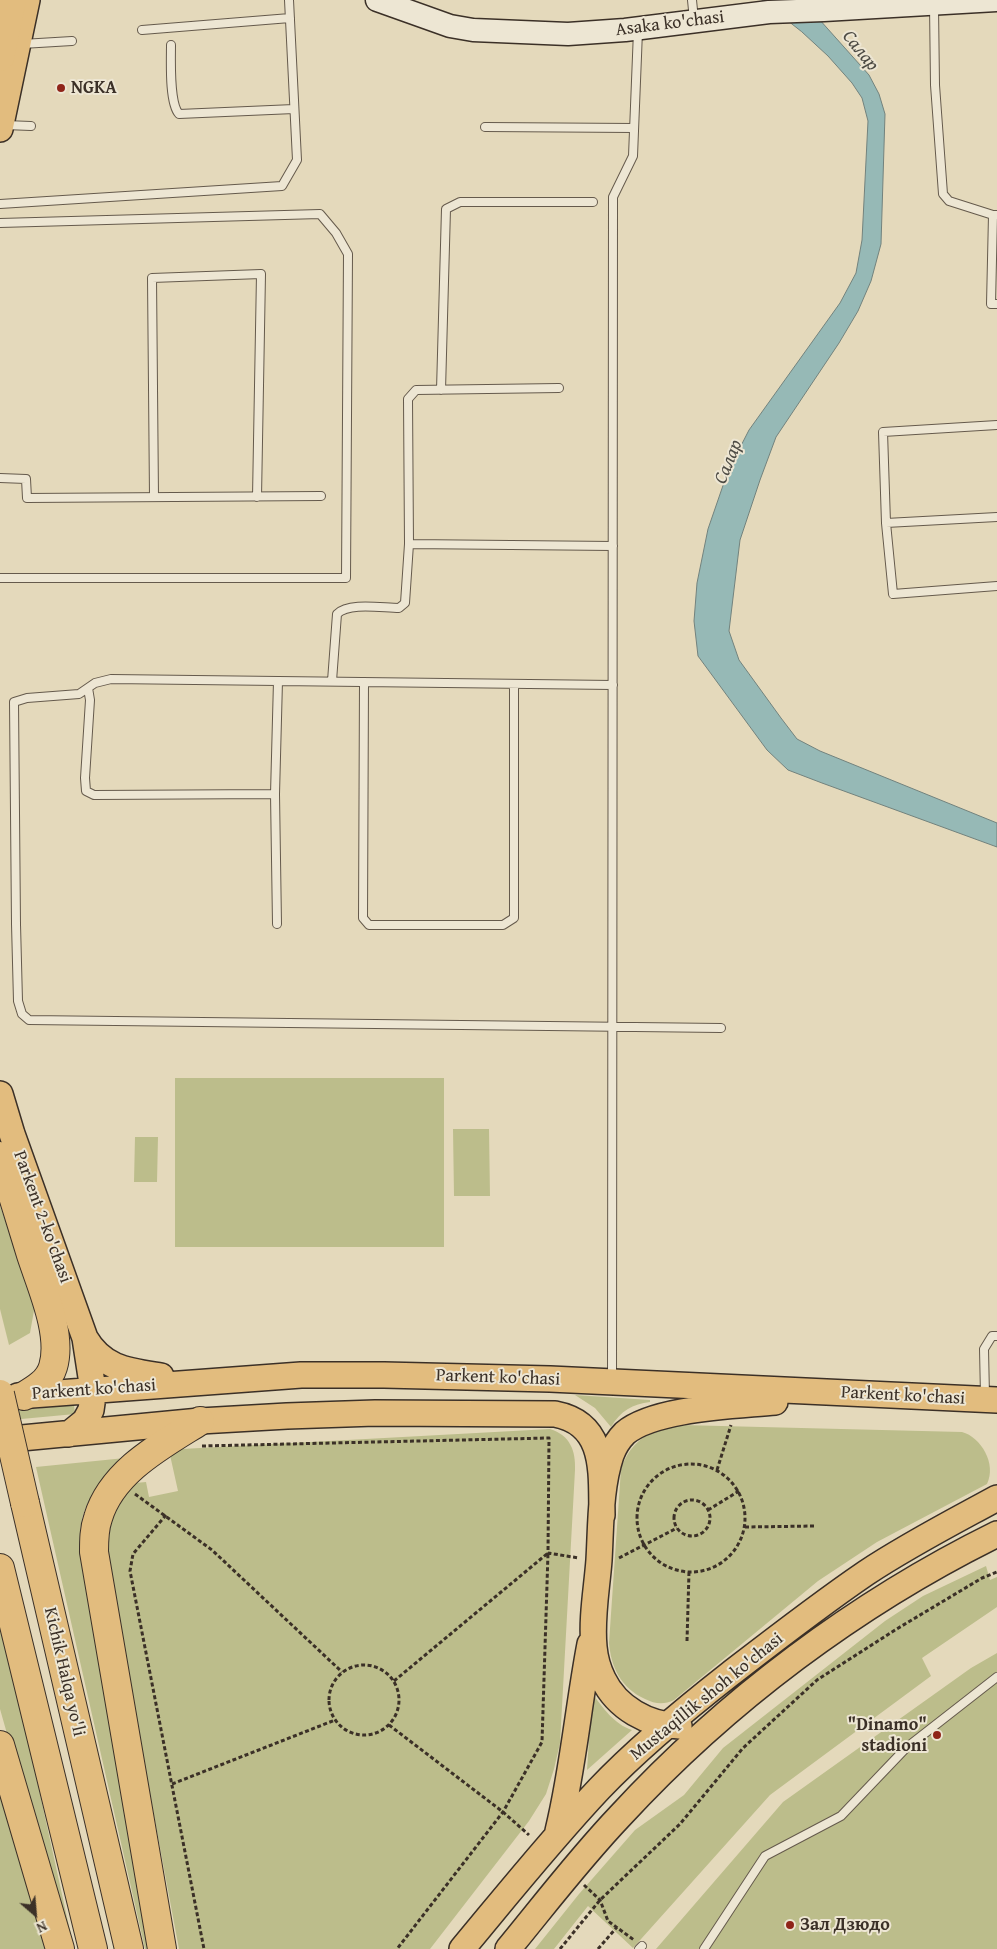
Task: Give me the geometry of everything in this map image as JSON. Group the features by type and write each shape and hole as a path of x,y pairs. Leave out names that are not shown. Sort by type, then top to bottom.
{"highway":[{"path":"9,50 12,0"},
{"path":"0,1156 50,1315 56,1345 54,1363 47,1378 36,1388 8,1396"},
{"name":"Kichik Halqa yo'li","path":"8,1396 25,1503 129,1949"},
{"path":"162,1949 94,1552 95,1532 98,1517 105,1500 118,1483 152,1451 201,1433"},
{"name":"Kichik Halqa yo'li","path":"0,1568 93,1949"},
{"path":"0,1745 60,1949"}],"main road":[{"path":"0,127 9,50 27,0"},
{"name":"Parkent 2-ko'chasi","path":"0,1094 12,1134 85,1338 92,1403 88,1416 80,1426 69,1434"},
{"name":"Parkent 2-ko'chasi","path":"85,1338 96,1355 110,1364 152,1375 198,1382"},
{"name":"Parkent ko'chasi","path":"8,1396 198,1382 342,1375 612,1382 991,1400"},
{"path":"723,1717 695,1725 666,1726 631,1711 610,1691 603,1680 594,1647 594,1625 606,1475 612,1452 624,1434 640,1424 657,1417 852,1393"},
{"name":"Parkent ko'chasi","path":"0,1440 69,1434 201,1433 366,1413 548,1414 571,1418 584,1427 592,1438 598,1452 600,1467 602,1515"},
{"name":"Mustaqillik shoh ko'chasi","path":"462,1949 557,1835 599,1788 666,1726 748,1660 867,1573 914,1544 997,1498"},
{"name":"Mustaqillik shoh ko'chasi","path":"508,1949 570,1872 621,1815 666,1769 723,1717 780,1671 842,1626 933,1568 997,1534"},
{"path":"557,1835 568,1792 582,1688 594,1625"}],"street":[{"name":"Asaka ko'chasi","path":"377,0 450,26 481,31 568,34 638,29 693,11 769,12 997,0"}],"lane":[{"path":"0,204 282,186 297,160 290,0"},
{"path":"934,4 935,85 943,194 950,201 995,215 991,304 997,304"},
{"path":"142,30 290,18"},
{"path":"612,1382 613,197 633,156 638,29"},
{"path":"9,50 72,41"},
{"path":"171,45 173,90 176,110 179,114 294,109"},
{"path":"0,127 31,126"},
{"path":"485,127 634,128"},
{"path":"442,390 446,208 460,202 593,202"},
{"path":"0,223 320,214 336,233 348,254 346,578 0,578"},
{"path":"154,497 152,278 261,274 257,497"},
{"path":"332,681 336,614 342,609 350,607 399,608 405,603 409,544 408,399 416,390 559,388"},
{"path":"997,425 883,432 886,523 893,594 997,586"},
{"path":"0,478 26,478 27,498 321,496"},
{"path":"886,523 997,517"},
{"path":"409,544 613,546"},
{"path":"613,685 111,679 95,683 79,694 27,698 14,702 16,924 18,1001 22,1014 29,1020 721,1028"},
{"path":"277,924 275,794 278,681"},
{"path":"364,682 363,918 369,925 503,925 514,918 514,684"},
{"path":"88,688 90,700 85,778 86,791 94,795 275,794"},
{"path":"991,1400 984,1349 992,1336 997,1336"},
{"path":"704,1949 765,1856 841,1816 906,1748 997,1678"}],"path":[{"path":"718,1470 732,1424"},
{"path":"201,1433 549,1438 548,1553 542,1742 503,1812 397,1949"},
{"path":"687,1463 703,1464 718,1470 726,1476 739,1491 744,1502 746,1515 740,1542 731,1554 719,1564 704,1570 689,1572 675,1570 652,1556 644,1545 638,1531 636,1515 640,1500 647,1486 658,1474 672,1467 687,1463"},
{"path":"129,1491 212,1550 342,1672"},
{"path":"708,1510 739,1491"},
{"path":"691,1500 697,1501 702,1503 708,1510 709,1526 700,1534 689,1536 683,1534 677,1528 674,1515 680,1504 691,1500"},
{"path":"166,1516 133,1554 130,1571 204,1949"},
{"path":"744,1527 816,1526"},
{"path":"615,1560 677,1528"},
{"path":"394,1681 548,1553"},
{"path":"687,1641 689,1572"},
{"path":"560,1949 600,1900 680,1824 743,1748 817,1680 895,1630 982,1578 997,1572"},
{"path":"370,1666 386,1672 394,1681 399,1692 399,1704 396,1715 389,1725 380,1732 369,1735 357,1735 346,1731 335,1720 328,1703 334,1681 342,1672 352,1667 370,1666"},
{"path":"172,1784 335,1720"},
{"path":"389,1725 503,1812 529,1836"},
{"path":"583,1883 600,1900 608,1921 641,1947"},
{"path":"598,1949 616,1927"}],"green space":[{"path":"175,1078 444,1078 444,1247 175,1247"},
{"path":"453,1129 489,1129 490,1196 454,1196"},
{"path":"135,1137 158,1137 157,1182 134,1182"},
{"path":"0,1206 35,1305 30,1333 9,1345 0,1309"},
{"path":"575,1395 650,1400 650,1402 628,1409 618,1417 611,1427 595,1408"},
{"path":"74,1405 75,1414 0,1421 0,1412"},
{"path":"681,1425 962,1432 975,1439 981,1445 988,1460 990,1476 987,1484 877,1542 818,1581 674,1700 667,1703 656,1703 637,1694 624,1683 615,1668 610,1652 609,1643 621,1469 630,1451 644,1437 661,1429"},
{"path":"550,1429 567,1440 573,1450 575,1470 560,1743 546,1794 529,1821 430,1949 179,1949 108,1570 106,1516 135,1483 146,1482 149,1497 178,1491 170,1455 182,1449"},
{"path":"125,1458 101,1484 87,1506 80,1531 80,1547 149,1949 145,1949 36,1467"},
{"path":"986,1566 990,1580 997,1577 997,1607 922,1658 931,1676 770,1795 633,1948 588,1906 554,1949 535,1949 579,1894 635,1830 684,1795 723,1748 885,1621 923,1596"},
{"path":"0,1612 74,1949 68,1949 0,1709"},
{"name":"\"Dinamo\" stadioni","path":"997,1653 997,1949 656,1949 783,1802 971,1668"},
{"path":"592,1693 614,1720 632,1730 587,1770"},
{"path":"0,1791 46,1949 0,1949"}],"water":[{"name":"Салар","path":"762,0 802,0 869,75 879,94 885,114 881,244 871,281 858,311 839,343 776,437 740,540 729,631 739,660 797,739 820,751 997,823 997,847 788,770 767,750 698,656 694,621 697,583 708,529 728,471 749,430 840,303 856,273 862,240 868,121 862,98 852,83 828,56"}],"place":[{"name":"NGKA","path":"61,88"},
{"name":"\"Dinamo\" stadioni","path":"937,1735"},
{"name":"Зал Дзюдо","path":"790,1925"}]}
